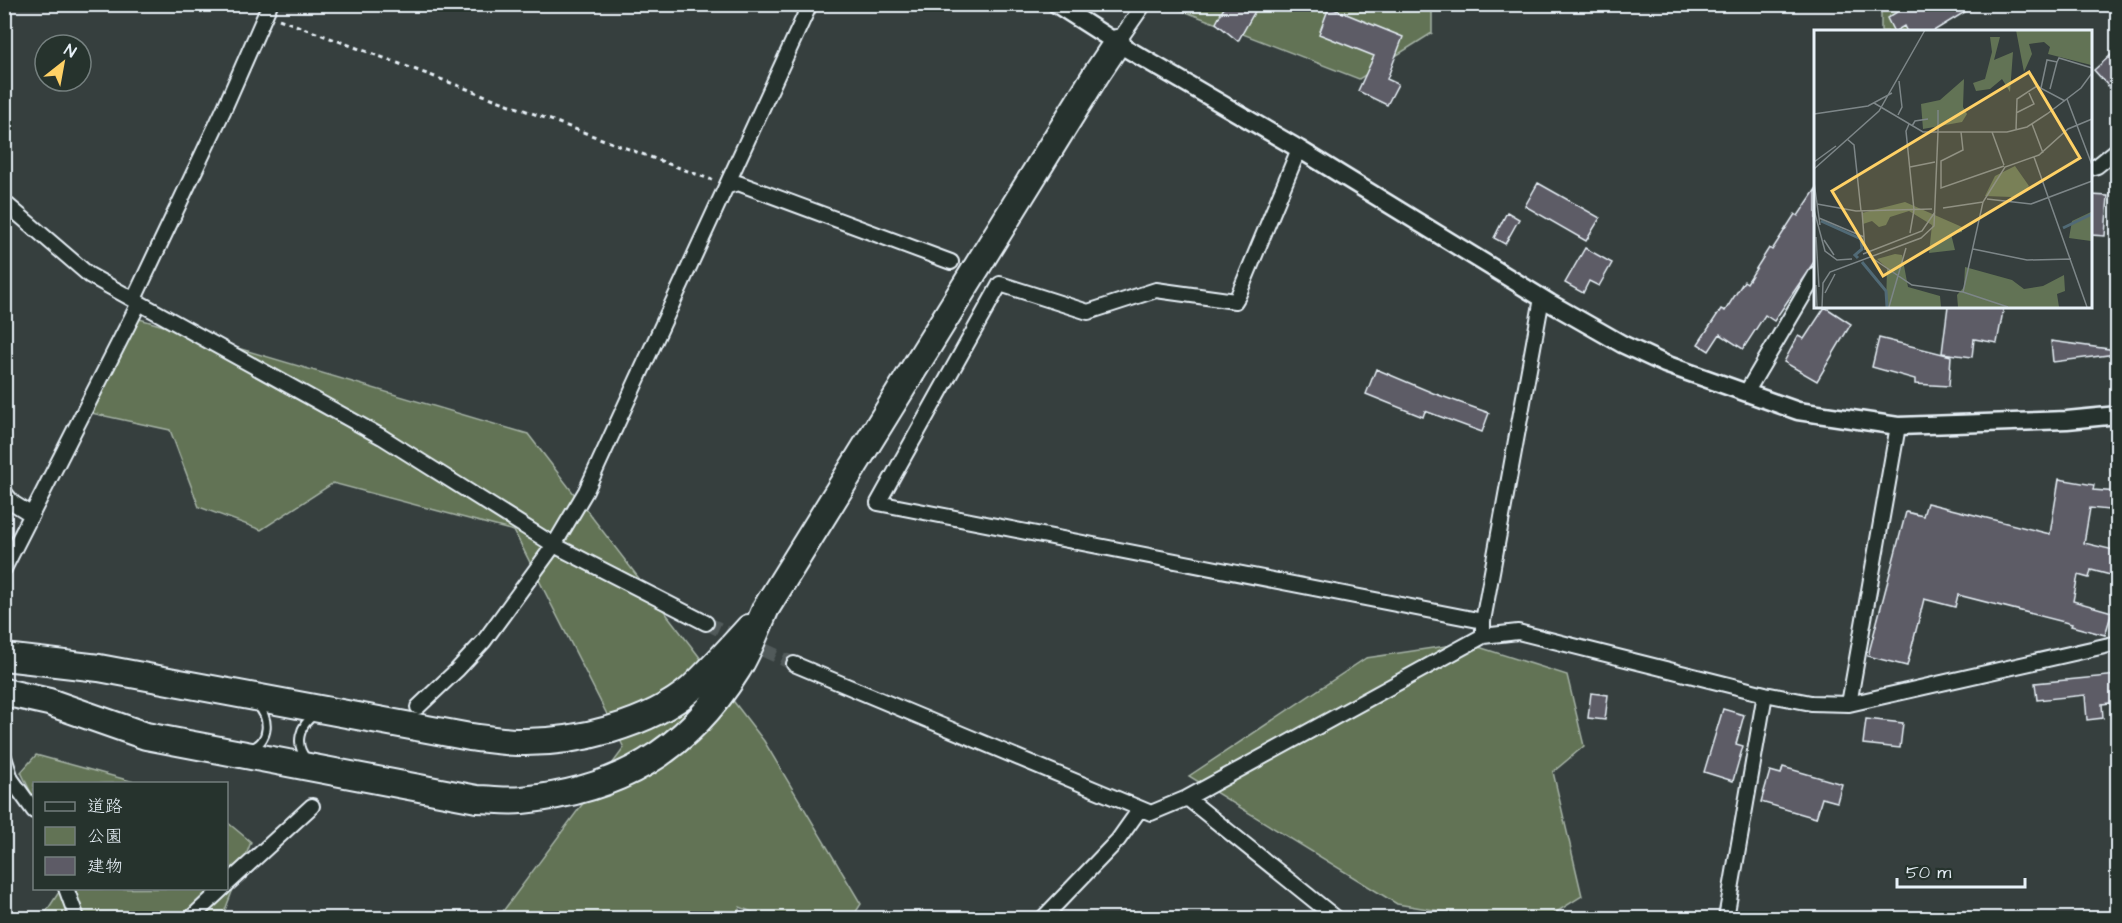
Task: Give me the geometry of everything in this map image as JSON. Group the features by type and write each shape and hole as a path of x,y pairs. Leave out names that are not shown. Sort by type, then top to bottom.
{"highway":[{"path":"4,692 49,702 146,736 477,799 520,801 569,794 645,765 683,737 715,702 738,669 766,608 1095,76 1118,43"},
{"path":"4,657 99,668 470,737 520,742 568,739 650,715 690,689 720,660 766,608"}],"street":[{"path":"418,707 484,641 554,545 586,491 810,4"},
{"path":"1056,4 1542,298 1622,344 1665,364 1798,411 1898,426 2067,420 2118,415"},
{"path":"1118,43 1144,4"},
{"path":"4,569 136,301 268,9"},
{"path":"1299,149 1235,301 1156,290 1088,312 1000,284 878,503 1483,628 1518,632 1766,694 1811,703 1849,704 2118,643"},
{"path":"2092,168 2118,149"},
{"path":"728,186 738,183 951,262"},
{"path":"4,202 89,275 382,437 554,545 706,623"},
{"path":"1746,393 1814,277"},
{"path":"794,664 1151,813 1187,798 1483,628 1542,298"},
{"path":"1849,704 1898,426"},
{"path":"4,492 13,503 32,515"},
{"path":"1726,918 1766,694"},
{"path":"4,757 11,779 33,810"},
{"path":"1187,798 1336,918"},
{"path":"228,884 312,806"},
{"path":"1043,918 1118,840 1140,809"},
{"path":"67,890 76,918"},
{"path":"191,918 222,890"}],"lane":[{"path":"229,753 255,747 263,738 267,726 260,707 242,695"},
{"path":"318,768 304,758 299,738 304,725 312,717 327,711"}],"path":[{"path":"268,9 728,186"}],"green space":[{"path":"1168,5 1432,5 1432,33 1359,79"},
{"path":"1881,5 1936,5 1915,30 1881,30"},
{"path":"133,317 528,434 764,741 861,904 852,918 766,918 740,907 736,918 498,918 624,748 514,531 333,483 261,530 199,507 170,430 91,413"},
{"path":"1466,643 1567,675 1584,746 1553,772 1582,896 1547,918 1484,918 1397,904 1189,776 1366,658"},
{"path":"36,755 134,782 33,782 33,797 21,772"},
{"path":"228,823 251,842 222,918 42,918 60,890 228,890"}],"building":[{"path":"1226,4 1259,4 1238,41 1216,23"},
{"path":"1910,4 1978,4 1935,30 1906,30 1904,26 1893,30 1887,18"},
{"path":"1329,7 1403,37 1387,79 1398,84 1387,105 1358,91 1374,56 1319,34"},
{"path":"2118,49 2118,97 2094,70"},
{"path":"1538,183 1600,218 1586,241 1525,206"},
{"path":"1814,192 1814,262 1774,321 1765,315 1743,349 1720,334 1709,351 1698,344 1721,309 1725,311 1744,281 1747,283 1769,248 1772,250 1795,214 1798,216"},
{"path":"2092,195 2108,196 2105,236 2092,235"},
{"path":"1507,212 1519,219 1505,244 1494,238"},
{"path":"1585,248 1612,263 1599,286 1589,281 1583,293 1565,283"},
{"path":"1824,308 1851,324 1817,381 1784,362 1798,336 1804,339"},
{"path":"1948,308 2004,308 1997,343 1974,339 1972,357 1942,353"},
{"path":"1879,338 1951,356 1949,386 1915,384 1915,379 1872,367"},
{"path":"2051,341 2116,350 2116,354 2053,362"},
{"path":"1376,369 1489,413 1482,432 1425,411 1423,417 1366,394"},
{"path":"2059,479 2094,485 2093,490 2118,492 2118,511 2090,508 2084,543 2118,551 2118,577 2091,570 2089,578 2078,575 2073,601 2112,612 2105,635 2071,626 2072,624 1958,595 1955,607 1924,599 1907,666 1868,656 1906,512 1923,516 1927,503 2050,534"},
{"path":"2118,675 2118,702 2102,704 2103,718 2087,720 2085,695 2037,700 2035,683"},
{"path":"1591,693 1608,695 1605,720 1588,718"},
{"path":"1723,709 1744,715 1736,744 1743,746 1733,781 1704,772"},
{"path":"1866,719 1903,723 1900,748 1863,744"},
{"path":"1783,767 1842,784 1837,802 1822,798 1816,818 1761,802 1770,771 1781,774"}],"tunnel":[{"path":"706,623 794,664"}]}
